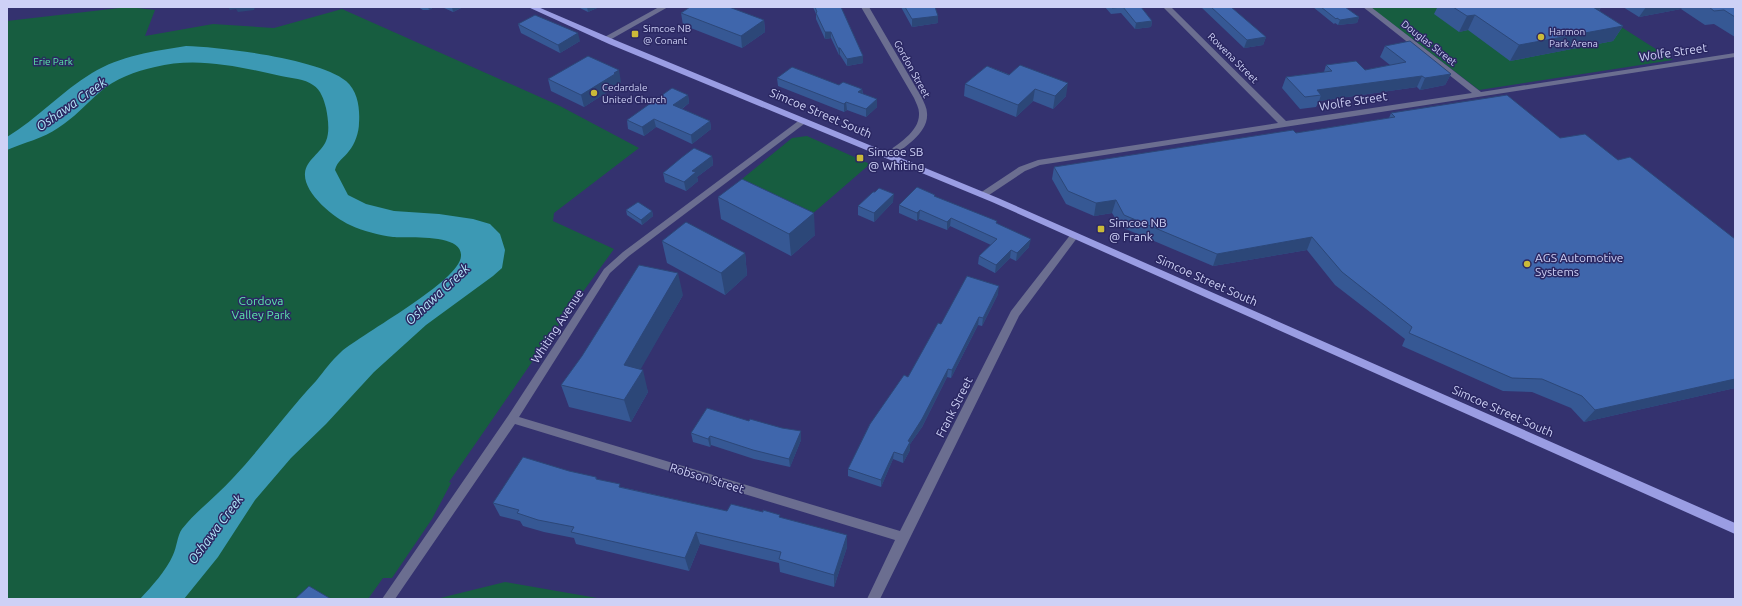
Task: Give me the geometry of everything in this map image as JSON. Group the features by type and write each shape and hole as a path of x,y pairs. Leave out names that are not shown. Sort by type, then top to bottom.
{"main road":[{"name":"Simcoe Street South","path":"532,7 605,39 983,195 1735,529"}],"street":[{"path":"605,39 664,7"},
{"name":"Gordon Street","path":"865,7 918,98 922,108 923,116 921,124 915,132 888,156"},
{"name":"Rowena Street","path":"1167,7 1284,124"},
{"name":"Douglas Street","path":"1367,7 1479,94"},
{"name":"Wolfe Street","path":"983,195 1022,169 1038,163 1735,55"},
{"name":"Whiting Avenue","path":"388,599 512,419 607,271 626,254 804,121"},
{"name":"Frank Street","path":"874,599 903,537 1016,314 1074,236"},
{"name":"Robson Street","path":"512,419 903,537"}],"green space":[{"name":"Cordova Valley Park","path":"128,7 155,10 145,36 213,24 274,28 342,9 560,106 639,148 554,213 553,221 614,249 532,362 449,482 451,483 432,519 392,578 383,578 368,599 7,599 7,21"},
{"path":"1370,7 1590,7 1673,60 1479,90"},
{"path":"807,136 870,164 811,215 731,188 792,138"},
{"path":"505,582 603,599 436,599"}],"water":[{"name":"Oshawa Creek","path":"186,46 245,52 293,61 315,66 333,73 346,81 356,95 359,118 358,130 351,148 337,164 335,170 348,195 366,204 394,211 439,214 473,219 490,224 500,234 505,250 502,268 426,325 374,372 326,424 291,458 255,500 218,557 184,599 140,599 167,567 182,529 227,485 244,466 334,358 352,343 409,306 445,279 456,267 461,256 459,249 453,243 444,240 422,237 393,237 360,229 343,222 321,204 309,189 305,173 308,164 326,141 328,129 327,112 320,92 316,87 306,81 298,79 218,64 186,62 148,69 133,73 112,83 69,120 52,132 7,150 7,137 29,122 70,88 92,73 126,58"}],"building":[{"path":"690,7 729,7 764,20 741,36 681,13"},
{"path":"815,7 841,7 863,56 847,59 840,48 838,48 831,32 825,32 816,13"},
{"path":"905,7 935,7 938,16 912,19"},
{"path":"1123,7 1141,7 1152,21 1136,23"},
{"path":"1211,7 1231,7 1266,37 1247,40"},
{"path":"1321,7 1345,7 1359,17 1340,20 1337,18 1336,19"},
{"path":"1453,7 1593,7 1623,26 1519,45 1475,15 1467,16"},
{"path":"1709,7 1735,7 1735,17 1724,10 1714,11"},
{"path":"535,15 578,33 558,45 518,24"},
{"path":"1410,41 1451,74 1425,78 1422,76 1317,90 1321,95 1305,97 1286,77 1332,71 1326,65 1356,61 1365,70 1406,62 1385,46"},
{"path":"588,56 619,70 581,95 548,79"},
{"path":"1020,65 1068,83 1055,96 1035,89 1018,105 965,84 987,66 1009,75"},
{"path":"792,67 839,85 843,82 862,89 858,92 877,99 866,109 846,102 844,104 777,78"},
{"path":"672,88 688,95 673,105 710,121 691,135 654,119 642,127 627,120"},
{"name":"AGS Automotive Systems","path":"1507,95 1560,138 1585,134 1618,160 1630,157 1735,239 1735,379 1595,410 1582,396 1542,379 1512,378 1409,333 1412,327 1342,272 1312,237 1217,254 1124,215 1116,200 1096,203 1068,191 1054,167 1293,130 1296,133 1395,117 1391,113"},
{"path":"694,148 712,156 692,171 696,172 684,182 663,173 681,158"},
{"path":"742,179 814,213 789,234 718,197"},
{"path":"917,187 935,195 934,196 997,221 996,223 1031,239 1017,253 1011,250 996,265 979,256 997,239 951,218 947,222 920,210 917,213 899,205"},
{"path":"879,188 894,194 874,213 858,206 873,192"},
{"path":"638,202 652,211 641,220 626,210"},
{"path":"686,222 745,253 721,273 662,241"},
{"path":"639,265 678,273 624,365 643,370 624,400 561,385 582,356"},
{"path":"967,276 999,286 983,318 979,317 952,370 948,369 922,419 908,441 910,442 903,455 894,452 881,480 848,469 870,424 904,375 908,377 938,323 941,324"},
{"path":"707,408 749,421 750,419 782,428 801,431 789,459 753,450 710,436 708,439 691,433"},
{"path":"523,457 569,471 596,477 596,479 620,484 619,487 727,511 731,504 763,512 763,510 780,515 779,517 847,535 834,575 779,559 781,552 696,532 685,558 571,532 574,527 538,520 517,513 519,510 493,503"},
{"path":"309,586 331,599 295,599"}],"place":[{"name":"Simcoe NB @ Conant","path":"635,34"},
{"name":"Harmon Park Arena","path":"1541,37"},
{"name":"Cedardale United Church","path":"594,93"},
{"name":"Simcoe SB @ Whiting","path":"860,158"},
{"name":"Simcoe NB @ Frank","path":"1101,229"},
{"name":"AGS Automotive Systems","path":"1527,264"}],"park label":[{"name":"Erie Park","path":"53,61"}]}
